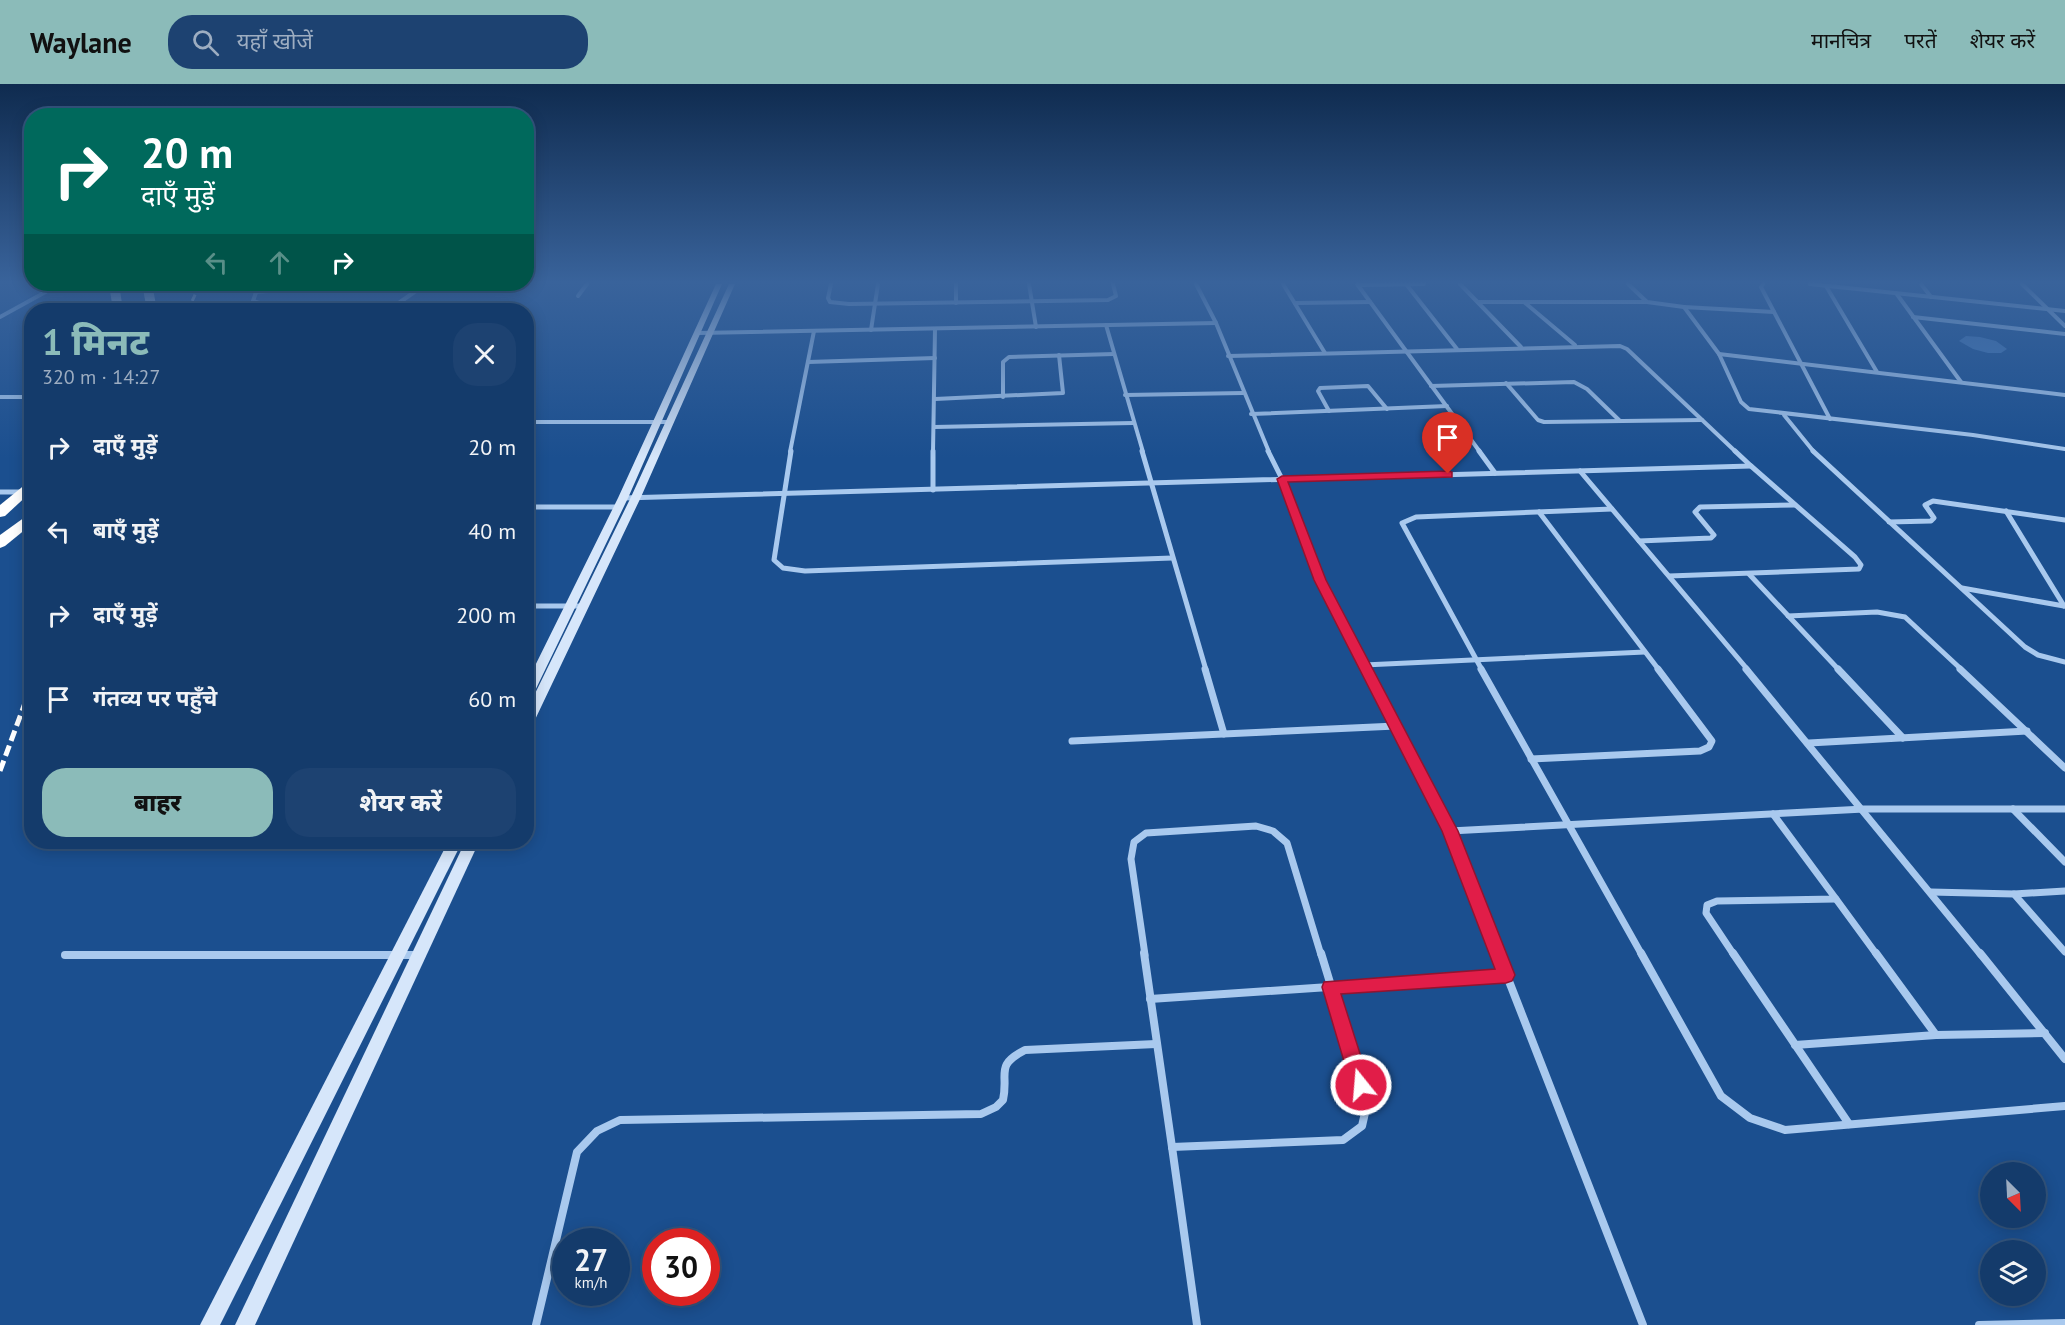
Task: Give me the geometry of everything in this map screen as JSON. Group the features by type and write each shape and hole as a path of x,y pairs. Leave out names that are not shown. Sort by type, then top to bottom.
{"highway":[{"path":"0,513 24,490"},
{"path":"0,543 24,523"}],"street":[{"path":"534,677 623,498 694,342"},
{"path":"534,709 636,497 705,342"},
{"path":"812,342 782,494 774,560 778,566 788,570 1172,558"},
{"path":"933,490 935,342"},
{"path":"1111,342 1150,485 1224,734"},
{"path":"1222,342 1251,414 1282,479 1320,580 1450,831 1642,1325"},
{"path":"1318,342 1325,353"},
{"path":"1398,342 1495,473"},
{"path":"1451,342 1457,350"},
{"path":"1516,342 1521,347"},
{"path":"1572,342 1576,345"},
{"path":"1710,342 1719,354 1741,402 1749,409 2065,448"},
{"path":"1789,342 1830,419"},
{"path":"1859,342 1877,372"},
{"path":"1931,342 1960,382"},
{"path":"1228,356 1609,344 1627,349 1751,466 1855,557 1861,565 1859,569 1669,576"},
{"path":"1003,397 1004,359 1114,354"},
{"path":"1719,354 2065,395"},
{"path":"934,399 1063,393 1059,355"},
{"path":"808,362 935,358"},
{"path":"1431,386 1574,382 1587,389 1620,421"},
{"path":"1506,383 1538,420 1552,422 1702,420"},
{"path":"1329,411 1319,395 1320,388 1368,386 1373,389 1387,409"},
{"path":"1125,395 1243,393"},
{"path":"0,397 24,397"},
{"path":"1251,414 1447,406"},
{"path":"1784,415 1817,456 2025,647 2038,655 2065,662"},
{"path":"534,423 668,422"},
{"path":"934,427 1133,423"},
{"path":"623,498 1150,485 1282,479 1751,466"},
{"path":"1580,471 1864,809 2065,1059"},
{"path":"0,492 24,488"},
{"path":"1888,522 1930,521 1934,518 1925,505 1934,501 2065,520"},
{"path":"1639,541 1711,538 1714,535 1712,531 1695,512 1700,507 1795,505"},
{"path":"534,507 618,507"},
{"path":"1612,509 1416,517 1402,523 1403,530 1567,825 1721,1096 1737,1112 1758,1124 1785,1130 2065,1106"},
{"path":"2006,511 2065,606"},
{"path":"1531,759 1700,751 1709,747 1712,741 1539,512"},
{"path":"1749,574 1902,738"},
{"path":"1960,587 2065,606"},
{"path":"534,606 583,606"},
{"path":"1788,616 1877,612 1905,617 2065,768"},
{"path":"1364,665 1645,652"},
{"path":"534,685 545,686"},
{"path":"1072,741 1396,726"},
{"path":"1809,743 2027,730"},
{"path":"1450,831 1864,809 2065,809"},
{"path":"2013,809 2065,862"},
{"path":"1773,814 1936,1035"},
{"path":"1172,1147 1343,1140 1358,1133 1366,1122 1367,1104 1287,843 1269,828 1256,826 1146,833 1134,842 1131,859 1197,1325"},
{"path":"210,1325 452,849"},
{"path":"245,1325 469,849"},
{"path":"1931,892 2014,894 2065,891"},
{"path":"2014,894 2065,952"},
{"path":"1836,899 1717,901 1707,905 1706,913 1849,1124"},
{"path":"65,956 419,955"},
{"path":"1150,999 1506,975"},
{"path":"1795,1044 1936,1035 2045,1034"},
{"path":"536,1325 577,1152 597,1131 620,1120 981,1114 996,1109 1004,1101 1006,1090 1001,1072 1006,1060 1025,1050 1156,1044"},
{"path":"1979,1325 2065,1323"}],"building":[{"path":"1961,342 1997,342 2007,349 2001,353 1988,353 1973,349"}],"railway":[{"path":"0,771 24,706"}],"route":[{"path":"1361,1085 1330,987 1506,975 1450,831 1320,580 1282,479 1448,474"}]}
